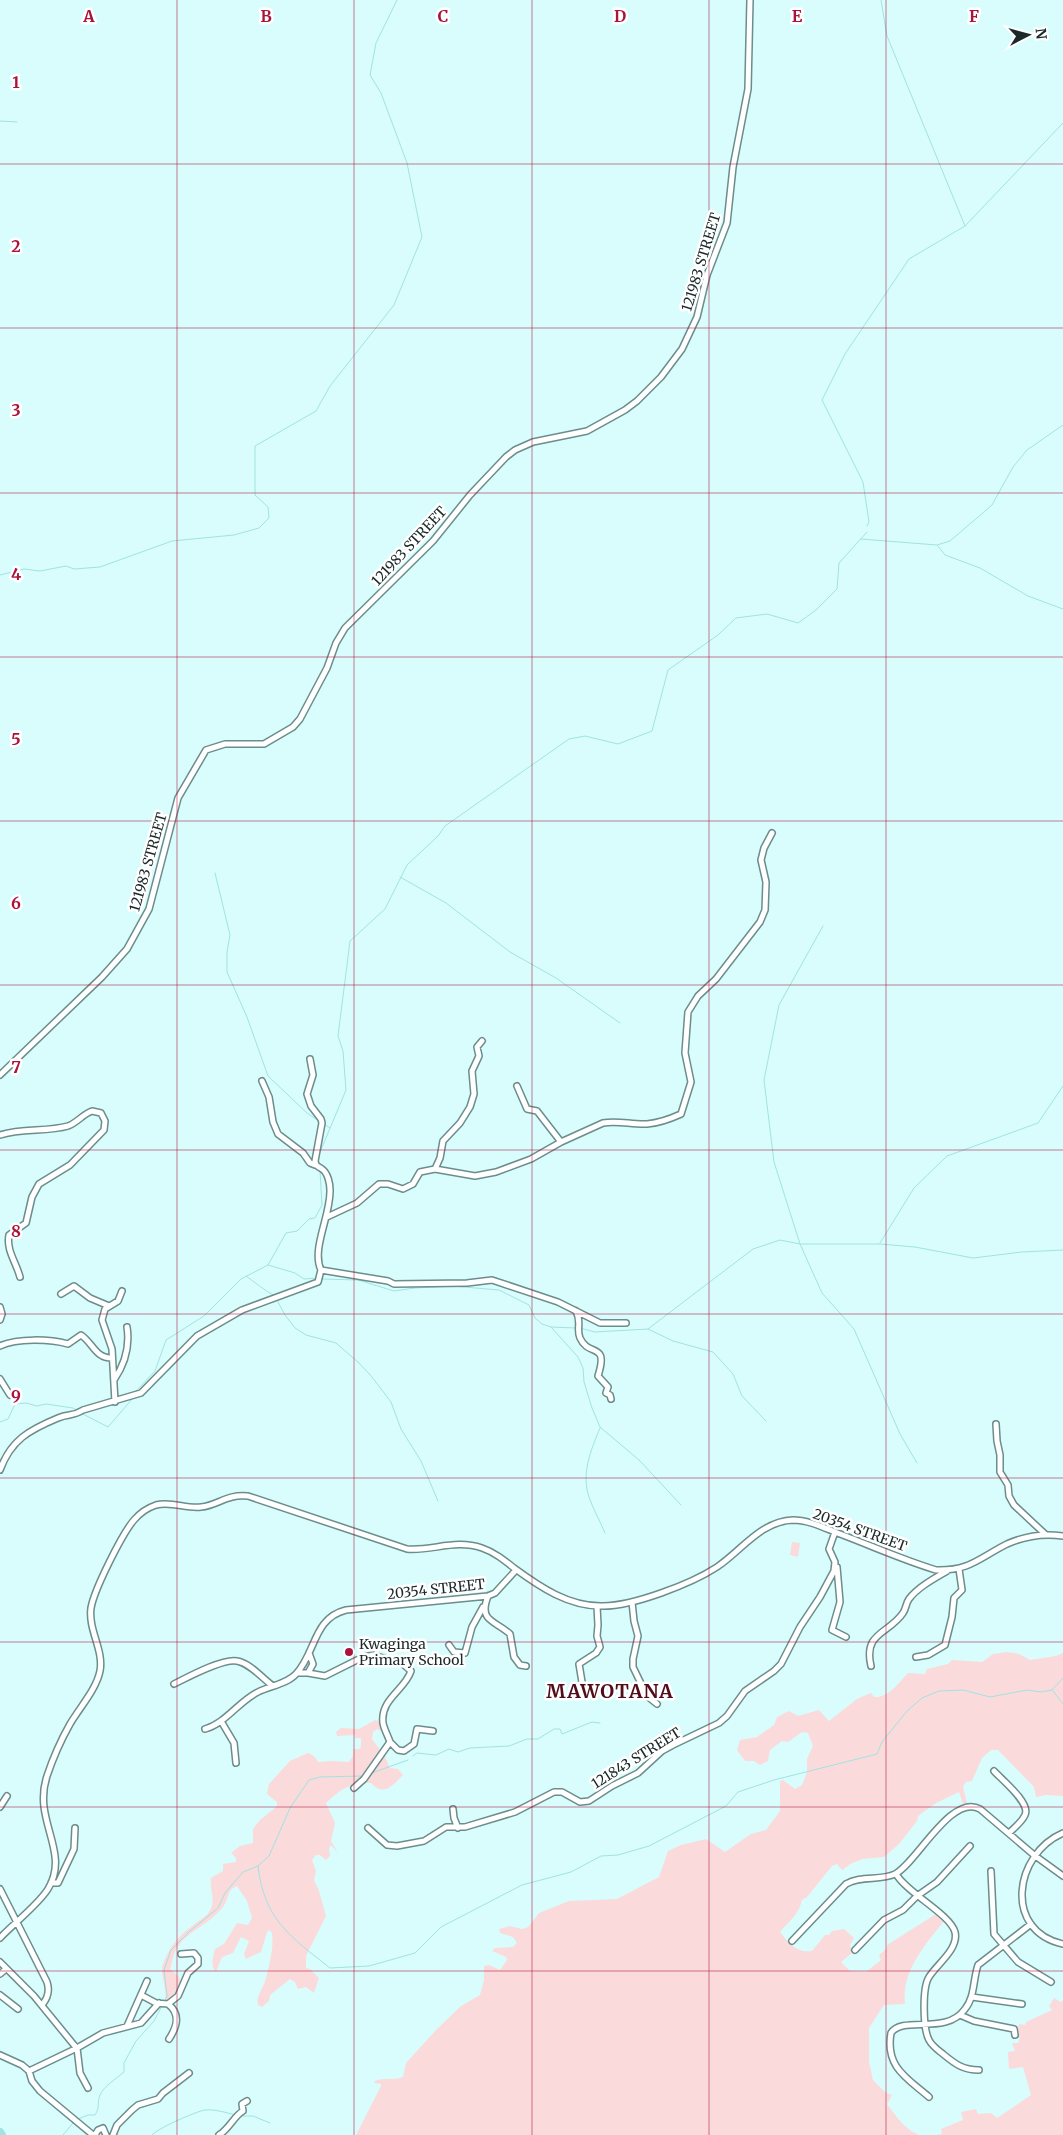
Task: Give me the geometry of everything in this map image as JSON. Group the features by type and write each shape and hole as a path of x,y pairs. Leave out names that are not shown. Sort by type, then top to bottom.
{"street":[{"name":"121983 STREET","path":"0,1075 96,983 127,949 149,909 178,798 206,750 225,744 264,744 293,726 300,719 327,668 336,643 345,628 427,547 470,495 506,457 515,450 533,442 565,434 579,433 610,419 637,401 661,377 672,362 693,328 708,275 727,224 733,167 748,89 750,0"},
{"path":"327,1217 357,1203 377,1185 388,1184 403,1189 413,1184 420,1172 435,1169 462,1176 486,1175 507,1169 561,1142 608,1122 646,1124 667,1120 681,1114 691,1082 685,1053 688,1012 698,996 716,979 760,922 765,910 766,886 761,860 764,848 772,833"},
{"path":"435,1169 440,1158 443,1141 460,1123 473,1101 472,1071 480,1056 477,1047 482,1041"},
{"path":"310,1059 313,1075 307,1094 311,1106 322,1123 314,1156 328,1180 330,1192 327,1217 317,1257 320,1276"},
{"path":"262,1081 269,1097 273,1122 278,1134 304,1153 310,1163 319,1167"},
{"path":"517,1086 528,1109 537,1111 561,1142"},
{"path":"0,1135 68,1125 92,1110 101,1113 105,1121 104,1130 78,1158 66,1168 39,1184 32,1197 27,1222 9,1235 8,1247 20,1277"},
{"path":"0,1470 12,1447 21,1437 58,1418 76,1416 83,1410 115,1402 135,1394 197,1336 242,1310 306,1288 320,1276 388,1281 394,1284 467,1283 492,1280 548,1298 604,1324 626,1323"},
{"path":"62,1294 74,1286 90,1298 109,1306"},
{"path":"115,1402 110,1342 102,1320 105,1309 118,1301 122,1291"},
{"path":"0,1306 2,1314 0,1320"},
{"path":"575,1311 580,1318 580,1337 586,1346 598,1352 601,1356 602,1365 598,1376 608,1386 606,1393 610,1395 611,1399"},
{"path":"114,1380 122,1368 127,1352 127,1327"},
{"path":"0,1346 13,1342 49,1340 68,1344 81,1335 95,1352 107,1358 112,1358"},
{"path":"0,1379 10,1395"},
{"path":"996,1424 1000,1472 1008,1485 1009,1496 1014,1505 1045,1534"},
{"path":"0,1938 46,1892 51,1883 56,1866 54,1850 45,1818 44,1786 65,1734 99,1676 100,1656 91,1620 94,1597 131,1525 145,1510 168,1503 190,1507 204,1506 229,1496 248,1496 398,1547 418,1549 454,1543 476,1546 492,1552 516,1570"},
{"name":"20354 STREET","path":"297,1673 321,1627 330,1617 342,1611 488,1596 495,1592 516,1570 561,1598 597,1606 615,1606 632,1602 704,1575 721,1564 762,1530 775,1524 800,1521 835,1532 936,1570 959,1569 1025,1537 1045,1534 1063,1536"},
{"path":"835,1532 829,1549 837,1570 840,1602 832,1630 846,1637"},
{"name":"121843 STREET","path":"368,1828 378,1840 391,1846 421,1842 429,1839 446,1827 458,1828 515,1812 554,1792 562,1792 580,1802 589,1801 612,1786 638,1773 673,1745 719,1723 745,1691 774,1671 781,1664 800,1628 820,1597 834,1571 835,1564"},
{"path":"916,1657 928,1655 945,1646 952,1617 954,1598 962,1590 959,1569"},
{"path":"871,1666 870,1648 878,1635 903,1614 911,1596 931,1580 948,1570"},
{"path":"449,1645 454,1652 465,1653 472,1627 488,1596"},
{"path":"632,1602 638,1636 633,1667 647,1696 657,1704"},
{"path":"485,1604 485,1612 488,1618 510,1634 516,1661 520,1665 526,1666"},
{"path":"582,1682 579,1664 596,1653 600,1647 597,1638 597,1606"},
{"path":"308,1673 313,1664 309,1653"},
{"path":"205,1729 221,1721 247,1699 297,1673 325,1676 361,1658 373,1656 407,1666 411,1672 389,1698 385,1709 383,1721 390,1742 398,1750 404,1751 415,1742 417,1729 433,1731"},
{"path":"174,1684 210,1667 236,1660 243,1663 273,1686"},
{"path":"221,1721 234,1743 236,1763"},
{"path":"354,1788 364,1779 390,1742"},
{"path":"994,1771 1025,1805 1025,1816 1009,1833"},
{"path":"0,1807 7,1796"},
{"path":"792,1941 846,1884 855,1880 896,1874 940,1825 966,1807 973,1806 980,1809 1034,1855 1063,1875"},
{"path":"453,1809 458,1828"},
{"path":"51,1883 58,1883 61,1879 74,1849 75,1828"},
{"path":"1063,1833 1056,1836 1034,1855 1026,1870 1022,1894 1024,1910 1031,1924 1042,1935 1063,1944"},
{"path":"855,1950 880,1923 903,1910 917,1896 940,1880 970,1846"},
{"path":"991,1871 993,1932 1018,1962 1051,1982"},
{"path":"896,1874 902,1884 947,1921 955,1935 952,1947 927,1982 925,1995 926,2024 931,2044 964,2070 979,2070"},
{"path":"0,1889 48,1984 47,1997 42,2004"},
{"path":"929,2097 894,2067 891,2057 891,2033 895,2028 945,2023 960,2015 972,1998 978,1965 1031,1924"},
{"path":"167,2004 178,1996 188,1973 198,1963 198,1958 193,1953 181,1954"},
{"path":"0,1962 42,2004 77,2048 80,2073 88,2088"},
{"path":"0,1974 6,1969"},
{"path":"127,2026 147,1981"},
{"path":"0,1995 18,2009"},
{"path":"141,1995 159,2003 167,2004 172,2008 177,2017 173,2032 168,2039"},
{"path":"972,1998 1022,2004"},
{"path":"28,2070 77,2048 103,2033 141,2024 159,2003"},
{"path":"960,2015 974,2021 1014,2029 1015,2035"},
{"path":"0,2055 14,2060 28,2070 32,2081 40,2091 94,2135 103,2128 106,2135"},
{"path":"113,2135 117,2125 138,2105 158,2099 163,2092 189,2073"},
{"path":"219,2135 243,2111 242,2104 247,2101"}],"shaded area":[{"path":"792,1542 800,1543 798,1557 790,1555"},
{"path":"1007,1652 1019,1654 1030,1660 1063,1653 1063,1796 1046,1795 1036,1797 1034,1787 998,1750 991,1750 982,1758 972,1781 966,1782 963,1787 967,1803 963,1804 959,1792 936,1803 918,1816 917,1821 899,1844 884,1857 863,1859 852,1863 842,1870 837,1864 832,1866 807,1897 802,1900 796,1914 780,1932 794,1947 802,1951 812,1951 825,1935 829,1935 832,1931 844,1929 854,1938 850,1945 852,1953 841,1962 850,1971 866,1972 881,1960 879,1955 886,1949 887,1945 936,1914 944,1921 922,1949 911,1970 905,1992 905,2004 884,2005 869,2028 869,2062 873,2080 885,2092 892,2095 887,2104 897,2118 919,2135 356,2135 381,2086 381,2084 374,2083 375,2081 403,2077 406,2063 436,2030 461,2006 480,1995 484,1980 484,1966 489,1965 500,1970 507,1960 506,1957 492,1951 495,1948 513,1947 517,1943 513,1937 500,1933 499,1929 510,1926 522,1929 528,1927 539,1913 569,1901 617,1899 659,1877 668,1851 681,1845 706,1839 725,1852 751,1834 766,1830 780,1811 780,1781 783,1780 795,1789 802,1785 807,1772 807,1759 813,1746 808,1733 802,1732 788,1742 782,1741 770,1750 768,1761 760,1765 754,1761 745,1761 737,1750 740,1740 757,1737 774,1725 777,1717 789,1711 798,1716 819,1710 829,1721 857,1699 871,1693 874,1697 879,1697 889,1692 908,1673 925,1674 927,1669 948,1664 952,1660 982,1662 993,1654"},
{"path":"375,1720 381,1722 385,1734 377,1729 373,1732 372,1739 384,1755 390,1768 398,1769 403,1775 384,1790 371,1783 346,1787 326,1803 335,1823 331,1841 338,1853 331,1845 329,1848 330,1856 326,1860 320,1855 316,1855 312,1860 316,1871 314,1880 326,1916 306,1956 306,1968 310,1969 319,1978 314,1993 306,1987 298,1989 295,1982 290,1979 270,1995 269,2001 262,2007 258,2005 272,1951 272,1933 269,1930 261,1952 246,1959 244,1954 249,1941 241,1937 233,1953 222,1957 216,1972 214,1970 212,1961 215,1949 224,1944 237,1923 248,1925 252,1918 247,1901 237,1886 231,1889 225,1904 218,1913 184,1939 177,1948 170,1969 179,1977 180,1981 173,1996 167,2002 165,2001 162,1968 165,1958 178,1939 209,1912 213,1899 211,1878 223,1871 223,1864 236,1862 236,1858 231,1853 240,1846 253,1843 253,1829 260,1820 277,1806 277,1802 267,1794 269,1784 290,1761 308,1753 314,1756 318,1762 349,1762 353,1756 353,1749 360,1749 361,1738 355,1738 355,1735 337,1736 336,1732 341,1728 359,1729"},
{"path":"1054,1998 1061,2002 1063,2000 1063,2135 937,2135 942,2134 941,2129 963,2120 961,2112 976,2109 978,2114 991,2113 997,2118 1031,2095 1023,2067 1009,2069 1008,2052 1015,2051 1012,2043 1018,2043 1020,2038 1016,2036 1019,2024 1025,2025 1026,2022 1052,2010 1049,2006"}],"waterway":[{"path":"0,575 24,569 40,571 66,566 74,569 100,567 172,541 234,535 259,528 269,518 268,507 255,495 255,446 316,411 330,386 394,305 422,237 407,163 381,93 370,75 376,43 397,0"},
{"path":"881,0 887,36 965,226"},
{"path":"0,121 17,122"},
{"path":"867,526 869,522 863,482 822,400 845,354 909,259 965,226 1063,123"},
{"path":"861,539 937,545 950,541 992,505 1013,467 1027,450 1063,425"},
{"path":"319,1164 318,1157 346,1090 343,1051 338,1036 350,941 385,909 407,865 438,836 445,826 569,739 585,736 618,744 652,731 668,670 718,635 736,618 767,614 798,623 816,610 837,589 839,563 867,532"},
{"path":"938,546 945,555 980,568 1028,596 1063,609"},
{"path":"215,873 230,935 227,952 227,972 247,1017 268,1076 307,1113 319,1121"},
{"path":"400,877 446,903 510,952 556,978 620,1023"},
{"path":"823,926 779,1005 764,1080 774,1162 800,1244 822,1293 854,1329 900,1434 917,1463"},
{"path":"880,1243 914,1188 947,1156 1038,1123 1063,1086"},
{"path":"324,1124 330,1128"},
{"path":"135,1392 155,1371 166,1340 204,1316 241,1279 268,1265 286,1233 297,1231 309,1219 315,1218 322,1205 320,1171"},
{"path":"580,1328 595,1332 648,1329 753,1249 780,1240 800,1244 880,1244 915,1247 973,1258 1022,1252 1063,1250"},
{"path":"268,1265 295,1273 304,1279 318,1278"},
{"path":"246,1276 275,1296"},
{"path":"322,1279 358,1280 394,1291 452,1286 499,1290 529,1305 535,1318 542,1324 551,1327 576,1328"},
{"path":"278,1302 295,1328 306,1335 336,1343 372,1377 391,1402 401,1429 421,1461 438,1501"},
{"path":"551,1327 578,1357 583,1368 584,1382 592,1408 600,1427 639,1460 681,1505"},
{"path":"648,1329 673,1341 713,1352 733,1374 742,1396 766,1421"},
{"path":"81,1413 108,1427 133,1398"},
{"path":"0,1422 8,1419 15,1404 26,1403 37,1406 46,1404 73,1408 78,1411"},
{"path":"600,1428 590,1453 586,1479 592,1506 605,1533"},
{"path":"258,1866 261,1885 273,1914 303,1947 330,1968 369,1966 415,1953 441,1927 522,1885 571,1872 601,1856 618,1855 649,1846 726,1806 738,1792 774,1780 877,1754 882,1742 907,1711 922,1698 939,1691 963,1690 990,1697 1027,1690 1041,1692 1052,1690 1063,1678"},
{"path":"1053,1691 1063,1704"},
{"path":"413,1756 417,1753 436,1755 449,1749 458,1752 470,1748 509,1746 527,1739 538,1739 554,1729 560,1729 562,1734 592,1722 600,1723"},
{"path":"369,1774 408,1760"},
{"path":"164,2003 167,1996 164,1970 171,1950 190,1931 218,1908 225,1893 243,1872 258,1866 269,1856 290,1808 309,1780 320,1777 362,1776"},
{"path":"76,2120 88,2115 95,2115 102,2092 124,2072 124,2063 136,2041 154,2021 162,2006"},
{"path":"152,2135 177,2121 205,2110 236,2115"},
{"path":"240,2116 253,2116 270,2123"},
{"path":"63,2135 73,2123"}],"place":[{"name":"Kwaginga Primary School","path":"349,1652"}],"district":[{"name":"MAWOTANA","path":"610,1691"}]}
